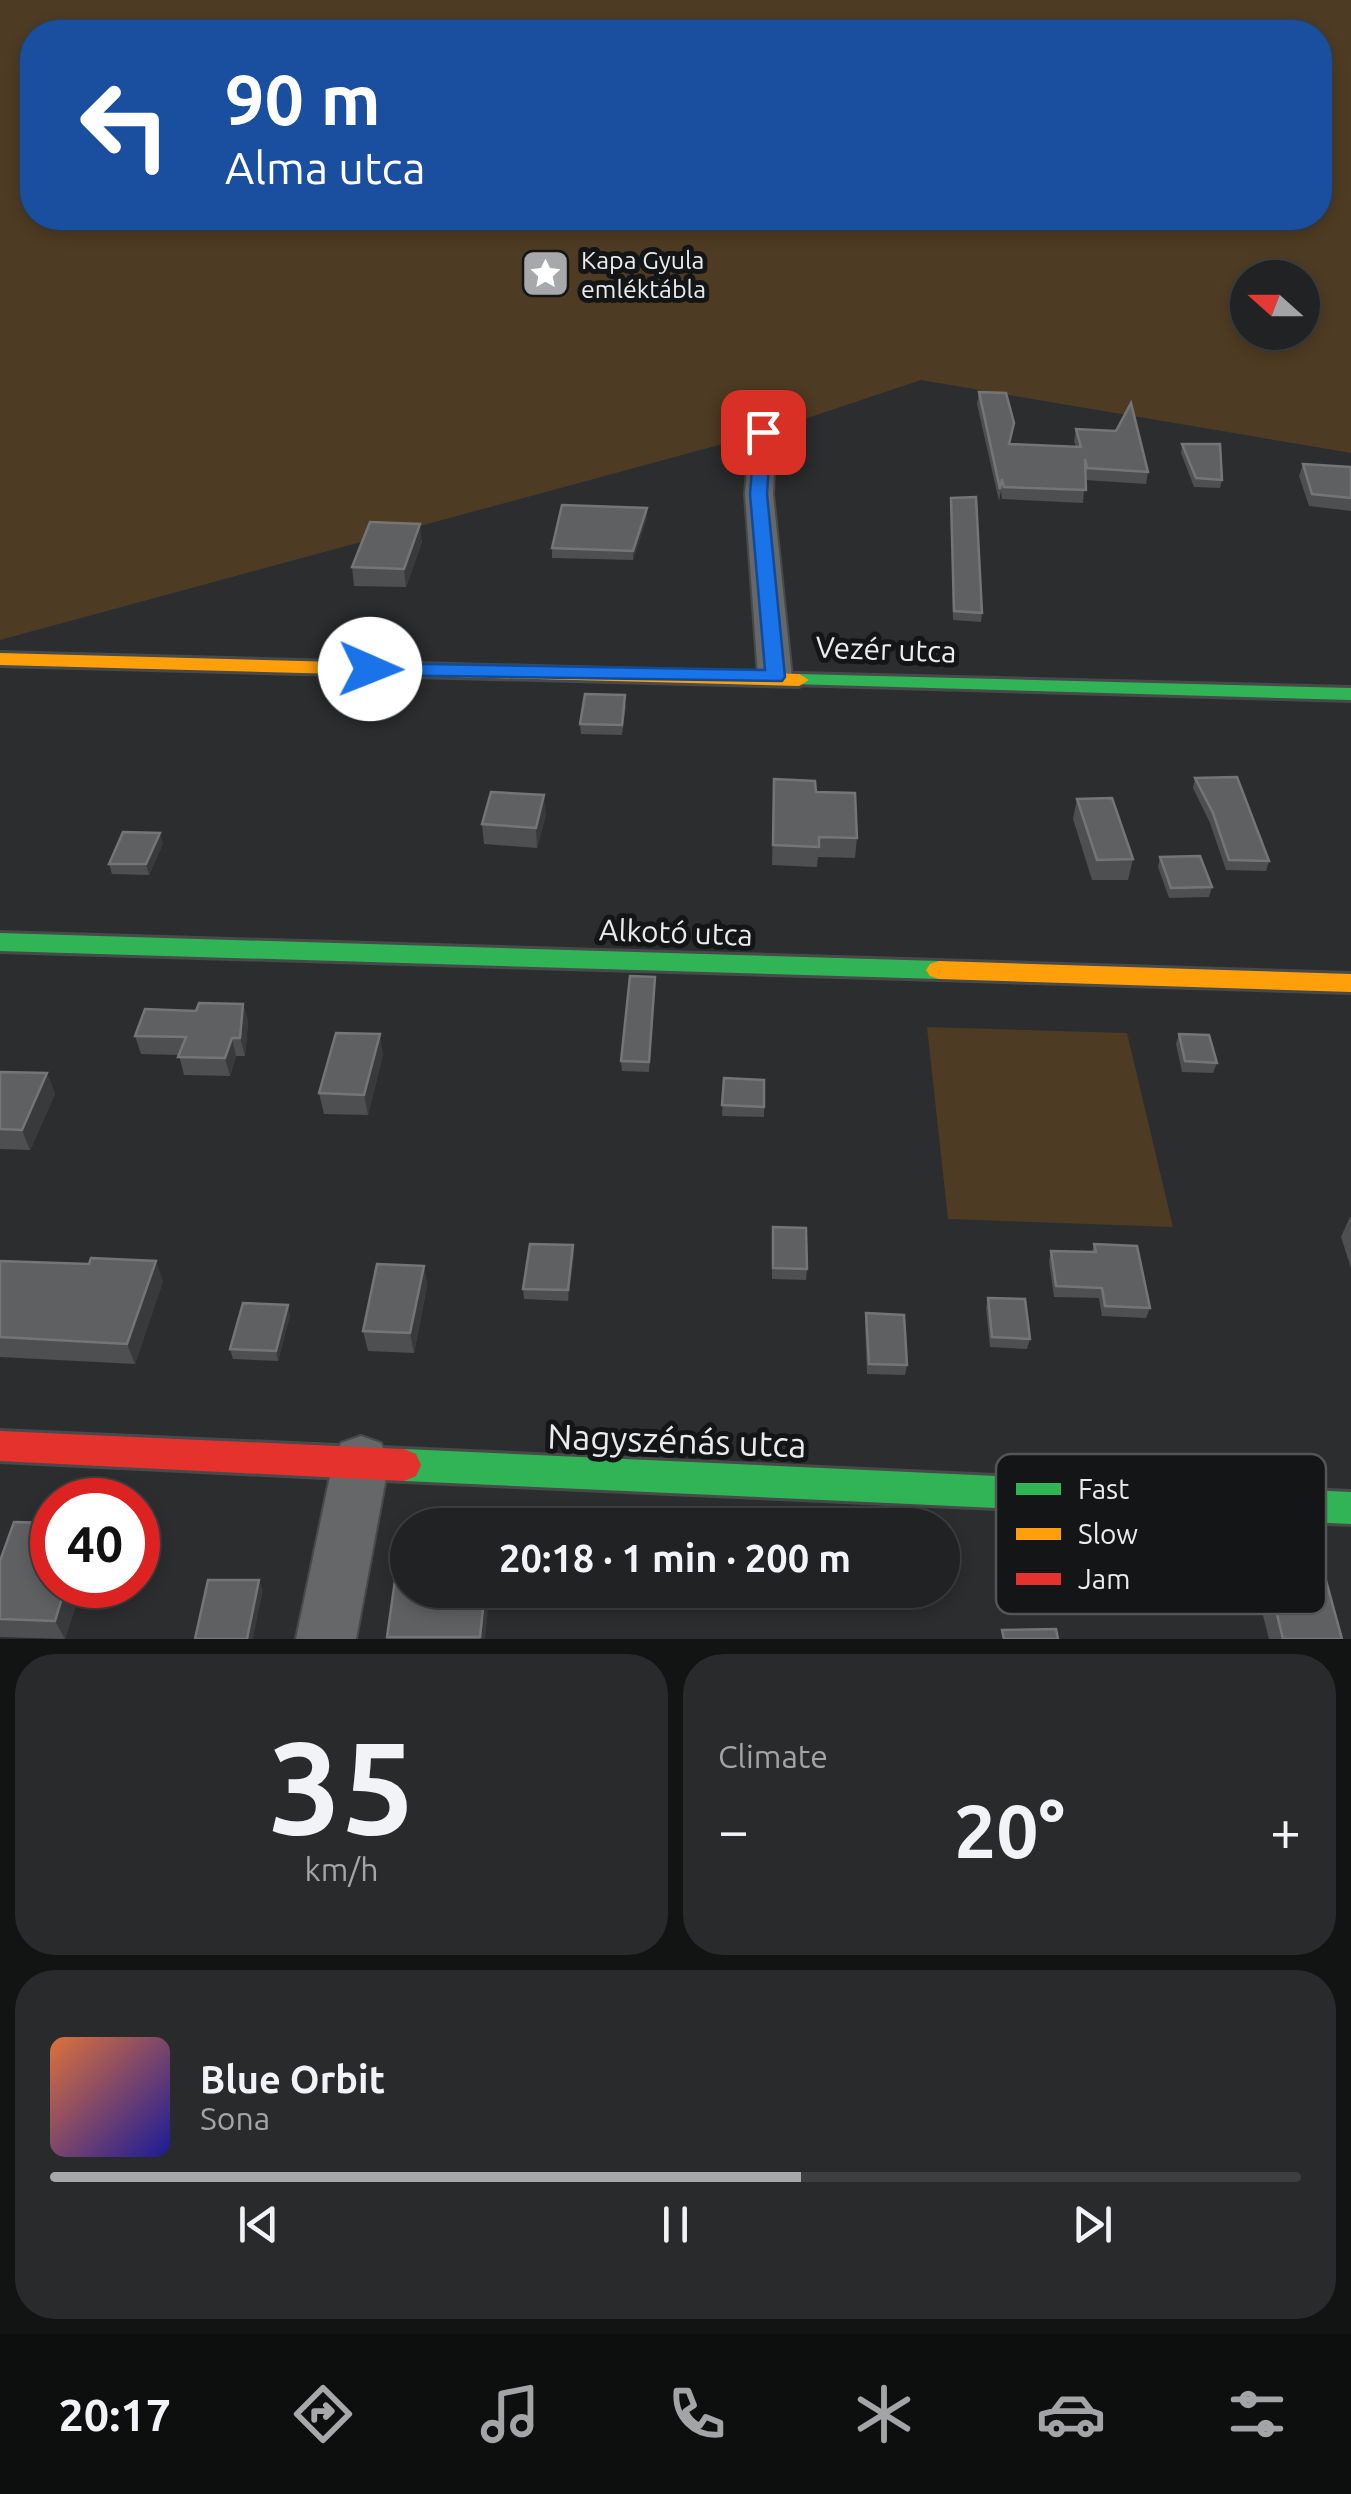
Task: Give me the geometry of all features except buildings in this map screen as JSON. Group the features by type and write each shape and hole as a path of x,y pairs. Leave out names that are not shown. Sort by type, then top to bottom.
{"street":[{"path":"763,432 759,494 775,677"},
{"name":"Vezér utca","path":"0,659 1351,694"},
{"name":"Alkotó utca","path":"0,942 1351,983"},
{"name":"Nagyszénás utca","path":"0,1446 996,1492"},
{"path":"326,1639 361,1462"},
{"name":"Nagyszénás utca","path":"1326,1507 1351,1508"}],"shaded area":[{"path":"0,0 1351,0 1351,453 921,380 763,433 0,640"},
{"path":"927,1027 1127,1033 1173,1227 948,1219"}],"traffic: fast":[{"path":"799,680 1351,694"},
{"path":"0,942 939,970"},
{"path":"404,1465 996,1492"},
{"path":"1326,1507 1351,1508"}],"traffic: slow":[{"path":"0,659 799,680"},
{"path":"939,970 1351,983"}],"traffic: jam":[{"path":"0,1446 404,1465"}],"place":[{"name":"Kapa Gyula emléktábla","path":"546,274"}],"route":[{"path":"370,669 775,677 759,494 763,432"}]}
